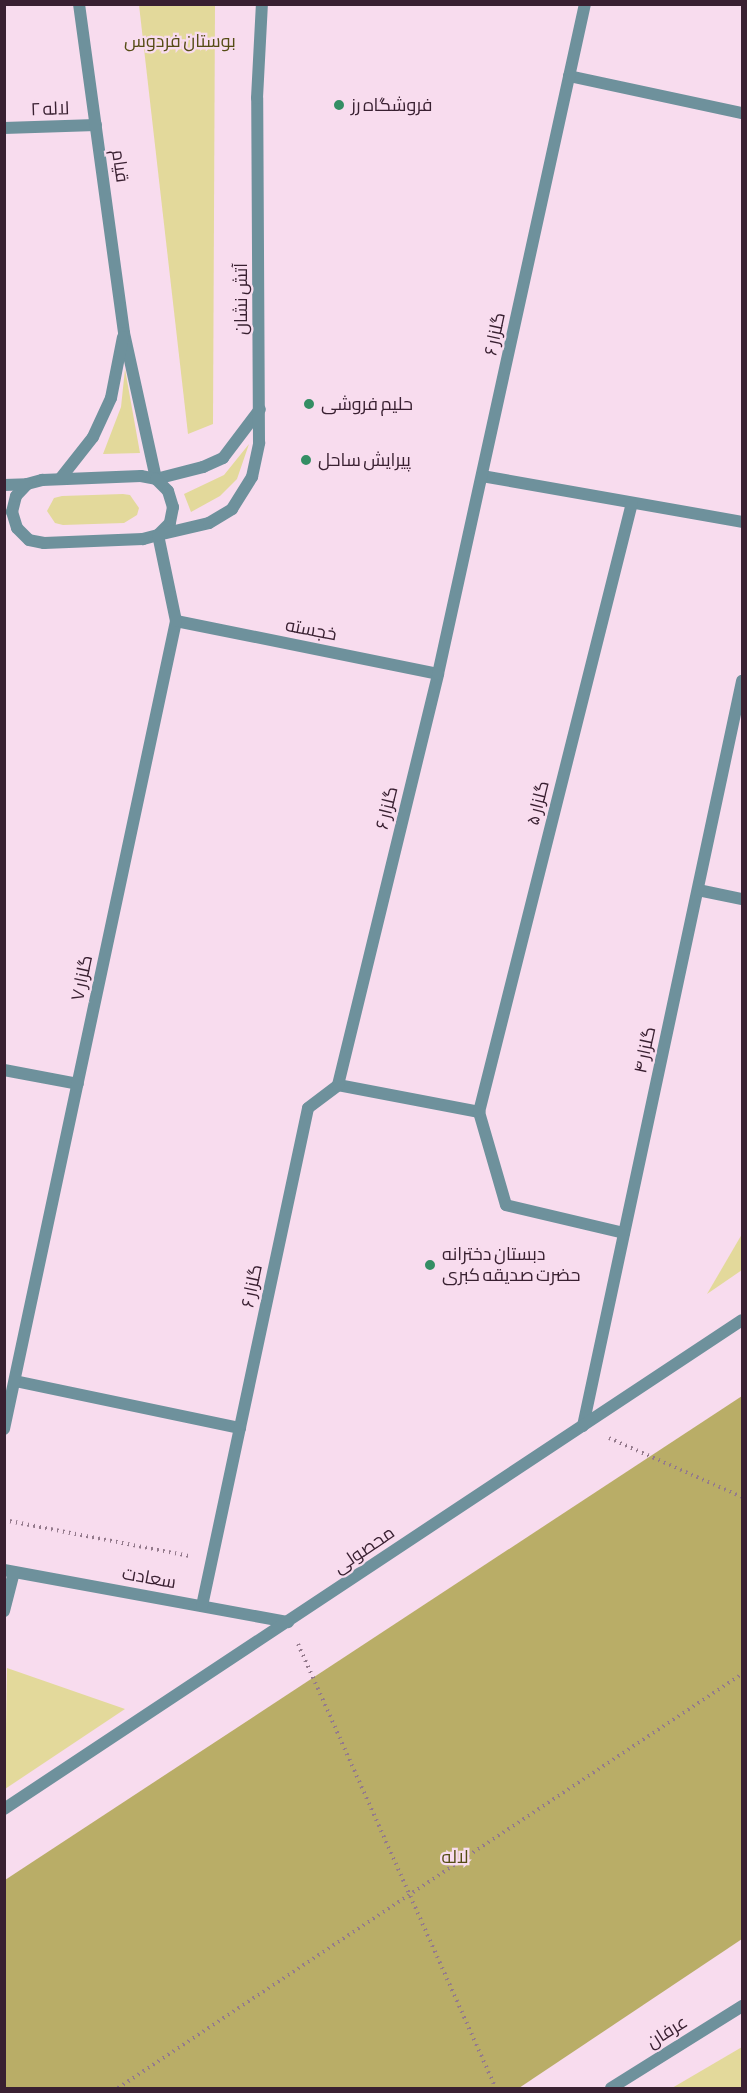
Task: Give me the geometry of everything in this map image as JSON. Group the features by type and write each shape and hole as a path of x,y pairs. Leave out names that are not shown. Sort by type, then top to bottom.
{"street":[{"name":"قیام","path":"79,4 124,333 156,479"},
{"name":"آتش نشان","path":"20,530 29,540 44,543 143,539 209,523 232,509 252,477 260,409 257,98 262,4"},
{"name":"گلزار ۶","path":"201,1606 308,1108 338,1084 438,674 585,4"},
{"path":"569,76 742,113"},
{"name":"لاله ۲","path":"4,128 96,125"},
{"name":"قیام","path":"60,479 93,437 111,398 124,333"},
{"path":"4,485 60,479 141,476 156,479 203,467 223,458 260,409"},
{"path":"482,476 742,522"},
{"path":"156,479 168,490 173,507 170,523 158,535"},
{"path":"4,531 20,530 12,512 16,496 27,484"},
{"name":"گلزار ۵","path":"479,1112 632,502"},
{"name":"گلزار ۷","path":"4,1429 176,621 158,535"},
{"name":"خجسته","path":"176,621 438,674"},
{"name":"گلزار ۴","path":"583,1426 742,681"},
{"path":"698,890 742,899"},
{"path":"4,1070 78,1084"},
{"path":"338,1084 479,1112 506,1205 624,1233"},
{"name":"محصولی","path":"4,1809 742,1320"},
{"path":"15,1381 240,1428"},
{"path":"4,1611 9,1571"},
{"name":"سعادت","path":"9,1571 288,1622"},
{"name":"عرفان","path":"611,2088 742,2006"}],"path":[{"path":"583,1426 742,1497"},
{"path":"4,1520 211,1560"},
{"path":"288,1622 496,2088"},
{"path":"118,2088 742,1674"}],"green space":[{"name":"بوستان فردوس","path":"139,5 215,5 213,424 188,434"},
{"path":"125,369 140,453 103,454 121,407"},
{"path":"249,444 237,479 220,496 191,512 184,494 224,475"},
{"path":"130,495 139,508 137,515 124,523 63,525 55,523 47,511 54,498 62,496"},
{"path":"742,1234 742,1270 707,1294"},
{"name":"لاله","path":"742,1396 742,1939 519,2088 5,2088 5,1880"},
{"path":"7,1668 125,1709 5,1789"},
{"path":"742,2047 742,2088 672,2088"}],"place":[{"name":"فروشگاه رز","path":"339,105"},
{"name":"حلیم فروشی","path":"309,404"},
{"name":"پیرایش ساحل","path":"306,460"},
{"name":"دبستان دخترانه حضرت صدیقه کبری","path":"430,1265"}]}
